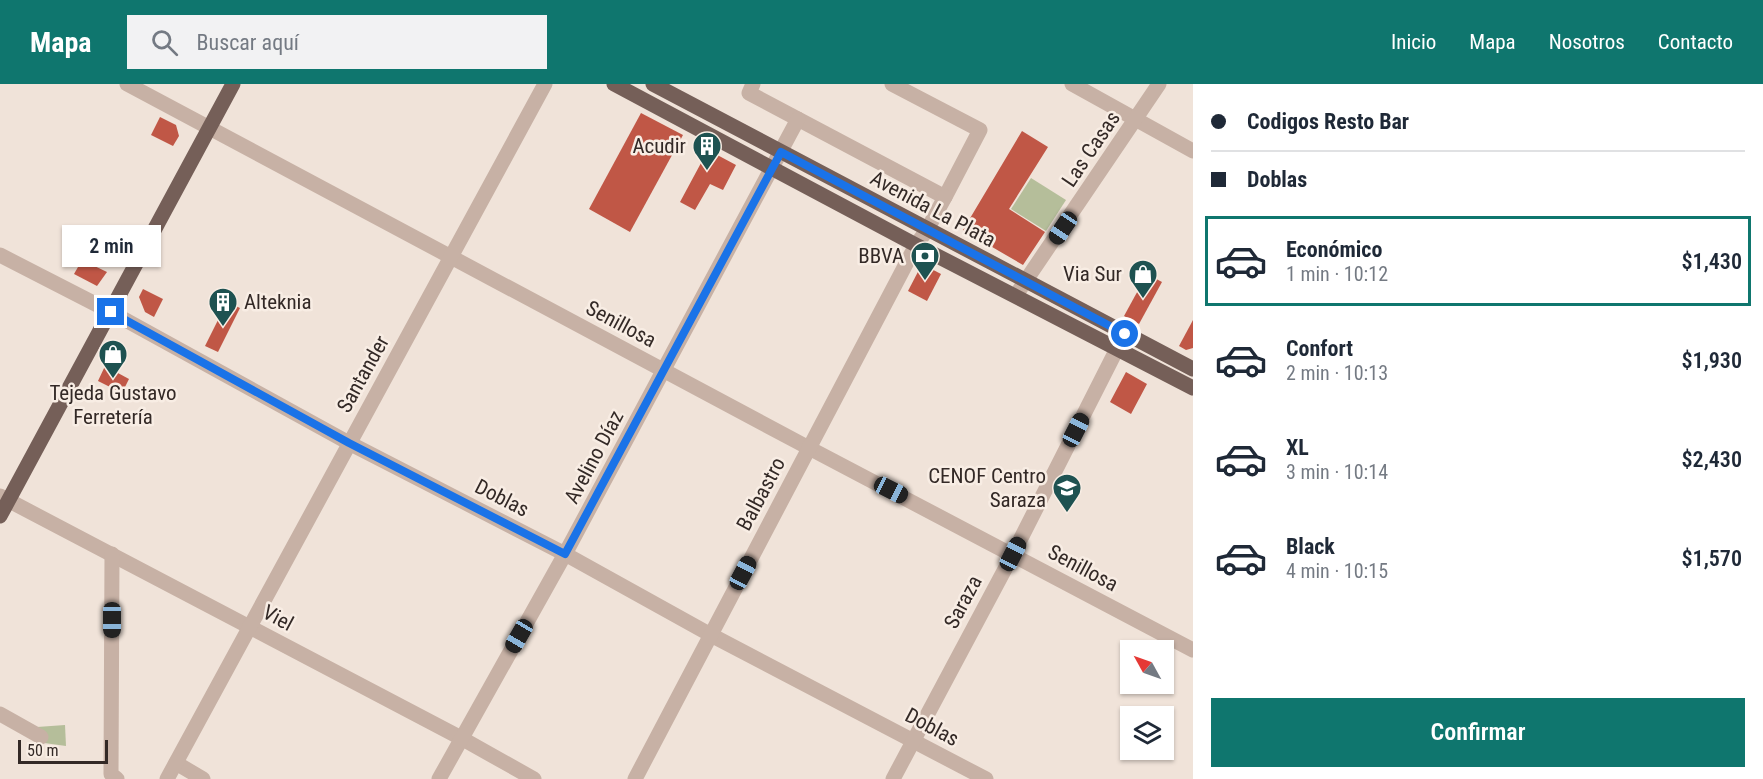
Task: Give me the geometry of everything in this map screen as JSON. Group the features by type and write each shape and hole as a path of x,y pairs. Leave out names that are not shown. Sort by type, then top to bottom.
{"main road":[{"path":"0,516 4,498 111,312 233,84"},
{"name":"Avenida La Plata","path":"614,84 916,245 1016,295 1121,341 1193,369"},
{"name":"Avenida La Plata","path":"653,84 1026,282 1192,385"}],"street":[{"name":"Senillosa","path":"127,84 1193,650"},
{"name":"Santander","path":"167,779 545,84"},
{"path":"753,84 748,93 945,197"},
{"name":"Balbastro","path":"635,779 916,245 927,230 980,130 892,84"},
{"path":"1072,84 1193,151"},
{"name":"Las Casas","path":"1016,295 1159,84"},
{"name":"Avelino Díaz","path":"439,779 565,554 798,119"},
{"name":"Doblas","path":"0,255 111,312 349,443 565,554 711,635 986,779"},
{"name":"Saraza","path":"893,779 1013,554 1121,341"},
{"name":"Viel","path":"4,498 461,738 534,779"},
{"path":"112,554 111,774 117,779"},
{"path":"0,714 41,736"},
{"path":"176,763 203,779"}],"green space":[{"path":"1031,178 1066,200 1046,231 1011,209"},
{"path":"65,725 66,746 37,742 37,727"}],"building":[{"path":"641,113 683,135 630,232 589,209"},
{"path":"160,117 176,125 179,136 173,146 151,135"},
{"path":"1022,131 1048,147 1009,209 1045,232 1023,265 963,230"},
{"name":"Acudir","path":"708,150 736,165 723,190 710,184 695,210 680,202"},
{"path":"82,260 107,272 97,286 74,274"},
{"name":"BBVA","path":"922,264 941,274 927,301 908,291"},
{"name":"Via Sur","path":"1147,274 1162,282 1139,324 1124,316"},
{"path":"143,289 163,299 154,317 145,312 139,297"},
{"name":"Alteknia","path":"227,302 240,308 218,352 205,346"},
{"path":"1193,320 1193,348 1186,350 1179,346"},
{"name":"Tejeda Gustavo Ferretería","path":"105,366 129,379 122,393 98,381"},
{"path":"1126,372 1147,384 1131,414 1110,402"}],"place":[{"name":"Acudir","path":"707,172"},
{"name":"BBVA","path":"925,282"},
{"name":"Via Sur","path":"1143,300"},
{"name":"Alteknia","path":"223,328"},
{"name":"Tejeda Gustavo Ferretería","path":"113,380"},
{"name":"CENOF Centro Saraza","path":"1067,514"}],"route":[{"path":"111,312 349,443 565,554 781,152 1125,334"}]}
